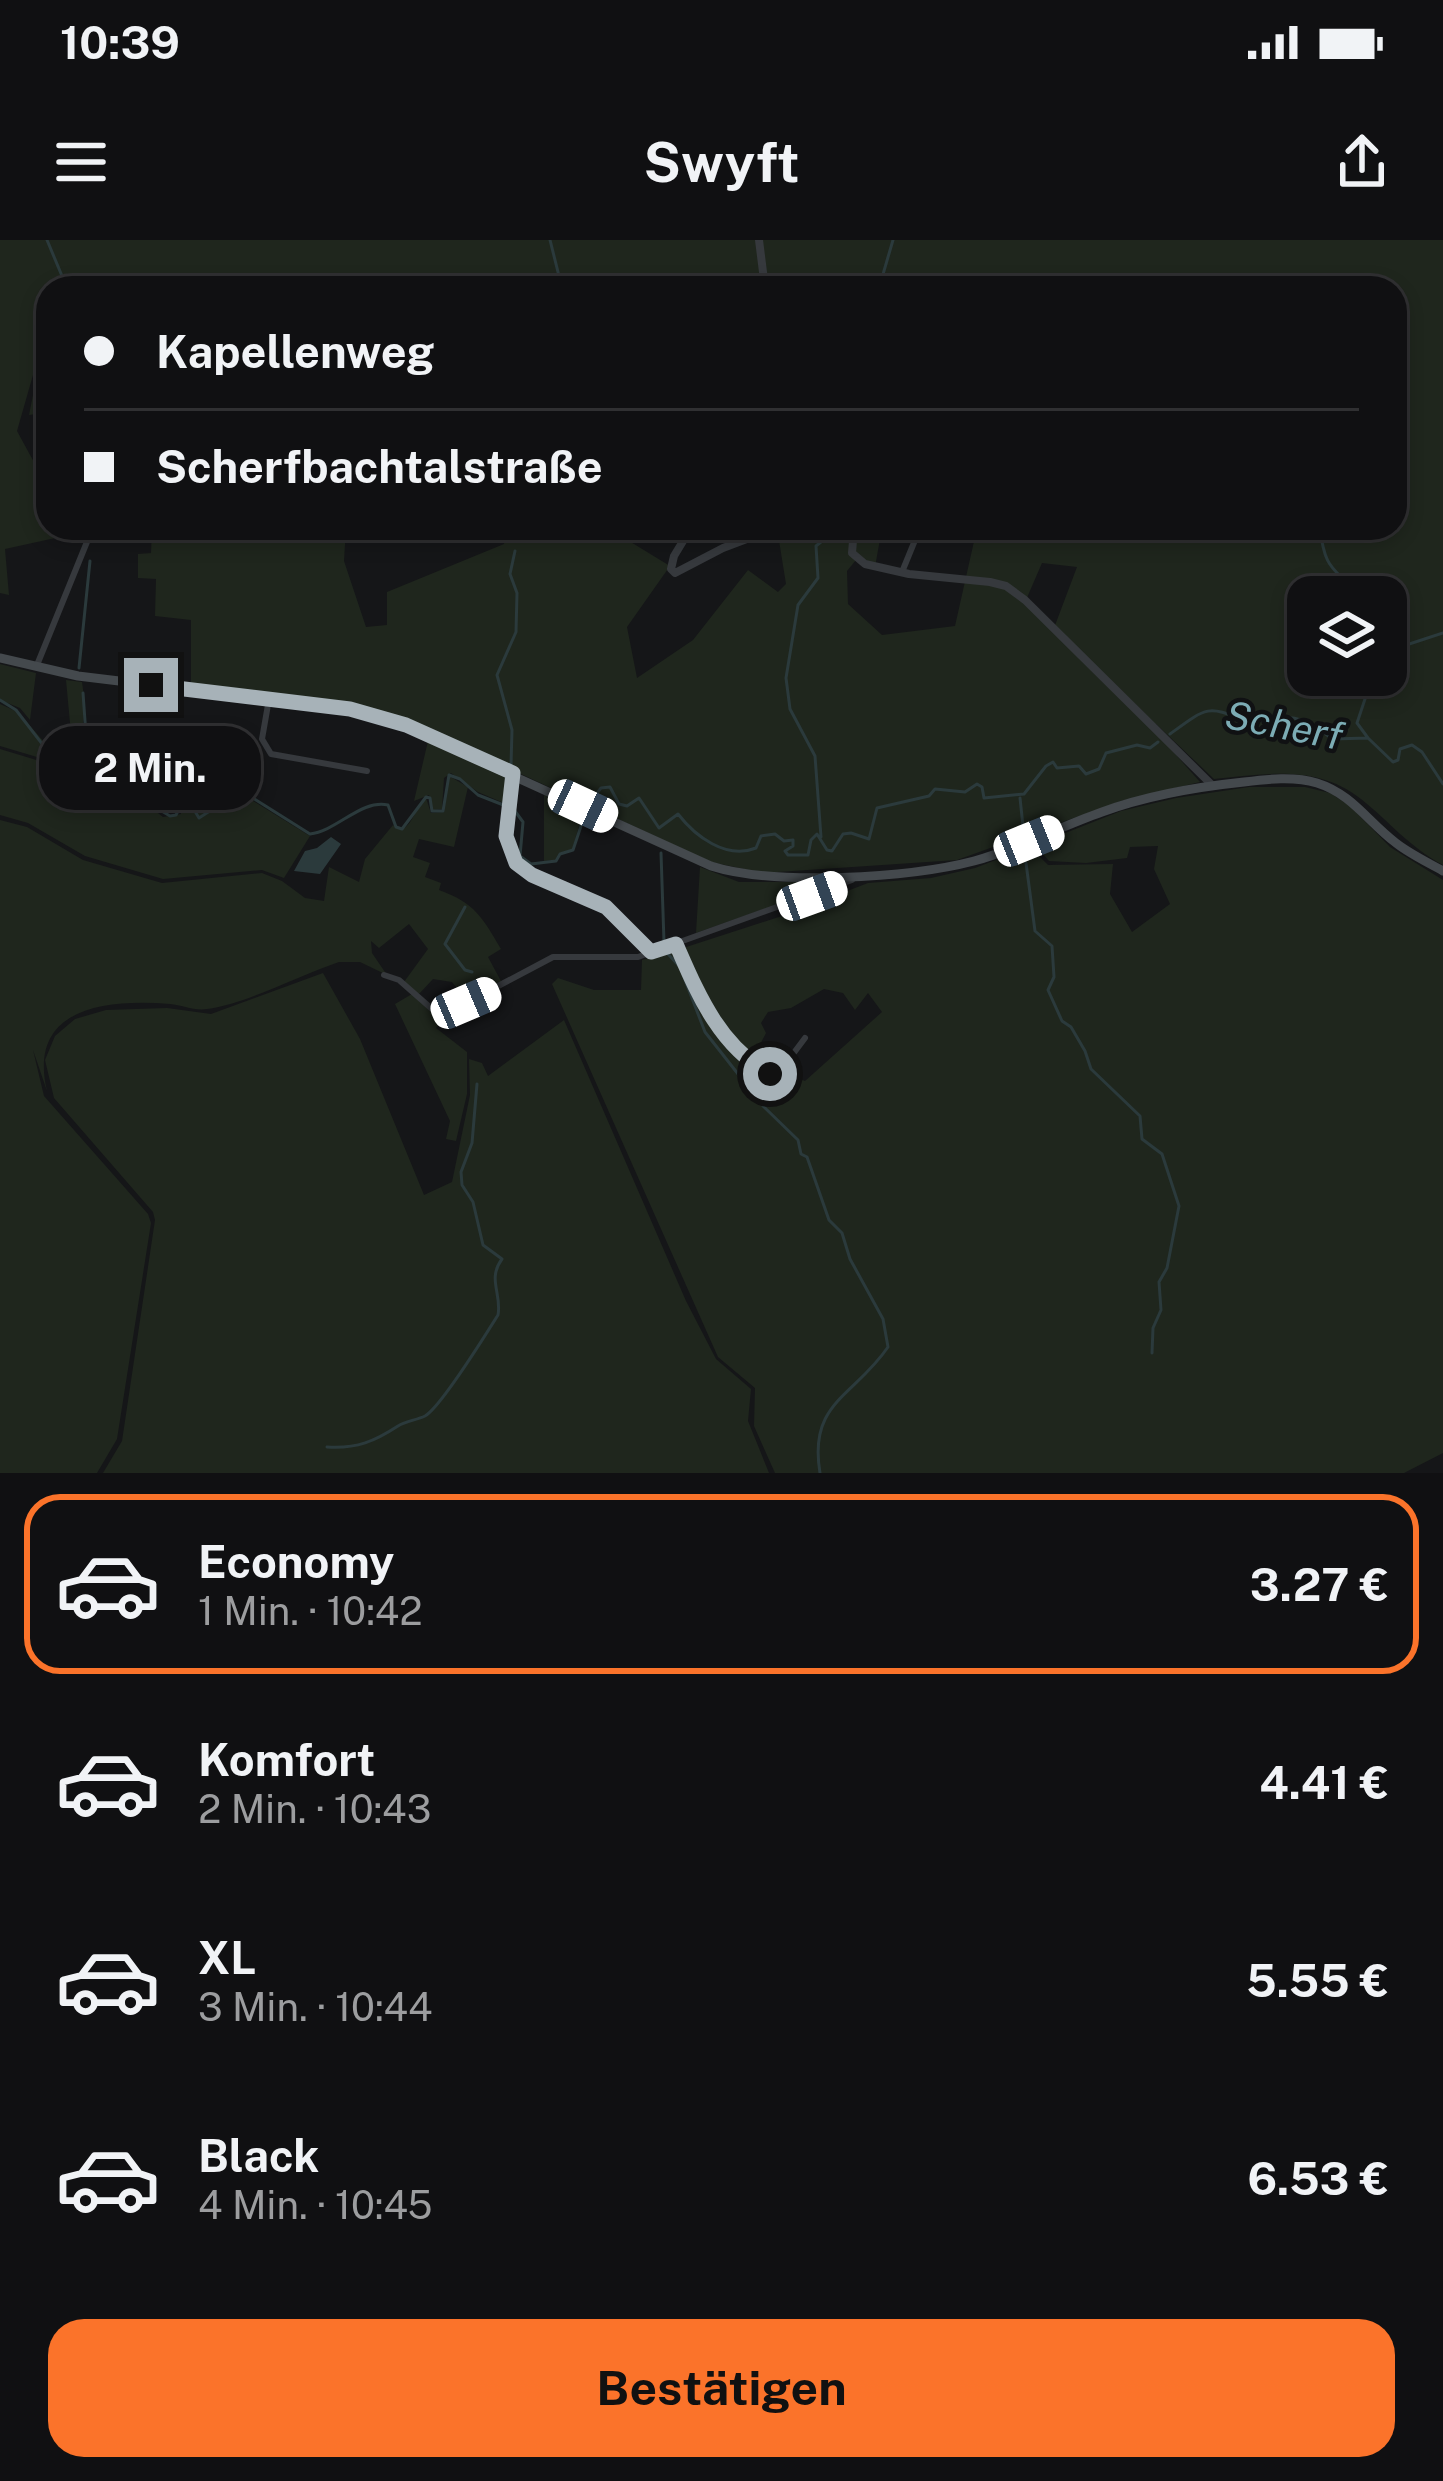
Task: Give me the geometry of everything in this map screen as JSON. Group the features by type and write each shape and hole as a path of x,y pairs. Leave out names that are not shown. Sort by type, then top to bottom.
{"main road":[{"path":"0,658 36,668 350,709 388,719 726,871 762,877 859,874 973,861 1116,807 1212,785 1270,779 1323,785 1354,802 1397,844 1443,872"}],"street":[{"path":"759,240 764,276"},
{"path":"36,668 88,540"},
{"path":"684,540 672,560 675,573 744,540"},
{"path":"851,540 856,560 902,572 1006,586 1212,785"},
{"path":"902,572 915,540"},
{"path":"269,699 262,739 271,754 367,771"},
{"path":"513,773 506,836 516,863 532,875 606,907 651,952"},
{"path":"383,975 399,980 432,1009 441,1010 499,989 553,957 624,958 651,952 844,884 859,874"},
{"path":"676,944 713,1022 762,1070 778,1074 805,1037"}],"shaded area":[{"path":"0,240 1443,240 1443,865 1344,788 1290,774 1214,779 1156,724 1153,729 1200,782 1121,801 957,860 763,873 711,862 389,713 191,683 191,620 155,616 156,579 138,578 138,554 151,553 152,540 345,540 344,561 366,627 387,625 387,592 504,540 627,540 670,566 627,627 637,678 693,640 748,570 778,592 786,584 779,540 880,540 875,567 856,560 847,571 848,604 882,635 955,626 974,540 1407,540 1407,276 36,276 36,375 17,431 36,464 36,540 46,540 5,549 9,595 0,593","holes":["1042,563 1077,567 1054,628 1026,600"]},
{"path":"36,380 36,414 29,415"},
{"path":"0,664 36,673 30,720 20,708 0,700"},
{"path":"66,680 82,682 86,757 91,755 105,764 106,781 90,766 61,765 61,757 73,755"},
{"path":"0,704 18,712 58,758 57,763 0,746"},
{"path":"428,741 505,776 506,804 451,773 444,778 442,809 433,810 429,795 414,801"},
{"path":"0,749 76,772 92,771 140,811 154,810 163,817 181,814 179,799 191,812 211,807 229,786 310,836 284,878 262,870 163,879 85,856 28,823 0,815"},
{"path":"449,776 468,787 454,847 419,839 413,857 430,863 425,877 441,883 439,890 461,900 483,920 501,949 488,957 502,983 466,1000 452,982 433,979 419,994 404,982 428,949 409,924 379,948 371,941 372,953 387,975 360,962 339,962 222,1006 121,1004 77,1014 60,1025 49,1041 44,1063 47,1091 33,1050 44,1096 151,1223 117,1439 97,1473 0,1473 0,820 27,827 83,860 162,883 262,873 305,898 324,901 329,867 359,882 365,859 393,825 401,830 405,827 426,798 431,813 444,812"},
{"path":"1249,787 1305,787 1330,793 1350,806 1390,847 1443,880 1443,1453 1404,1473 775,1473 754,1426 755,1388 718,1357 552,984 558,978 594,990 641,990 642,960 674,951 711,1022 762,1072 771,1077 782,1072 805,1081 882,1012 868,993 855,1010 843,993 824,989 791,1008 768,1012 761,1023 766,1033 752,1060 715,1021 680,949 868,883 931,878 975,868 1030,847 1048,865 1113,864 1110,894 1132,932 1170,904 1154,869 1158,846 1130,847 1127,858 1086,863 1049,861 1035,845 1121,811"},
{"path":"544,794 582,816 572,850 544,861"},
{"path":"331,837 341,844 320,874 294,871 305,851"},
{"path":"700,867 739,882 841,882 696,933"},
{"path":"323,973 360,1039 424,1195 452,1182 470,1095 469,1059 482,1063 488,1076 564,1020 686,1301 716,1359 751,1389 748,1421 769,1473 103,1473 122,1441 155,1220 54,1098 45,1060 55,1036 75,1019 106,1010 167,1008 211,1014"},
{"path":"412,994 431,1011 451,1011 436,1028 467,1052 467,1094 456,1141 446,1139 450,1121 395,1004"}],"waterway":[{"path":"47,240 62,276"},
{"path":"550,240 559,276"},
{"path":"882,276 893,240"},
{"path":"821,837 815,756 790,709 786,678 798,605 818,578 816,546 823,540"},
{"path":"1322,540 1339,576"},
{"path":"511,765 512,730 497,675 516,632 517,593 510,574 515,551"},
{"path":"79,668 90,561"},
{"path":"1407,645 1443,633"},
{"path":"83,693 88,763"},
{"path":"1366,696 1357,723 1368,738"},
{"name":"Scherf","path":"0,700 16,710 60,767 88,767 113,789 131,794 143,810 160,810 170,816 176,815 183,801 190,803 199,818 216,807 216,792 232,785 310,834 378,804 388,805 396,827 402,829 426,797 432,811 443,811 449,775 478,795 506,806"},
{"name":"Scherf","path":"1170,734 1210,711 1252,723 1295,718 1332,739 1368,738 1393,762 1400,749 1412,745 1443,784"},
{"name":"Scherf","path":"591,801 601,788 610,787 619,804 627,806 639,798 659,828 678,814 702,838 723,848 745,851 756,848 761,836 775,834 784,841 793,840 785,851 788,855 808,855 817,834 832,851 843,834 869,839 877,808 929,796 935,789 965,792 977,784 984,798 1024,794 1053,762 1057,768 1079,766 1086,774 1099,769 1106,753 1137,745 1150,748 1158,742"},
{"path":"1020,798 1023,826"},
{"name":"Scherf","path":"512,807 523,822 520,856 531,864 556,861 560,854 573,850 585,814"},
{"path":"661,853 664,942"},
{"path":"1026,863 1035,931 1052,946 1054,977 1048,990 1091,1069 1140,1116 1142,1139 1162,1154 1179,1206 1167,1268 1159,1282 1161,1310 1153,1328 1152,1353"},
{"path":"465,907 445,944 465,970 472,972"},
{"path":"668,954 680,967 705,1032 764,1107 798,1140 829,1220 842,1233 850,1259 883,1319 888,1347 827,1415 818,1449 820,1473"},
{"path":"327,1447 365,1443 425,1416 452,1385 498,1315 495,1280 502,1259 483,1245 473,1202 462,1185 461,1172 472,1143 477,1084"}],"route":[{"path":"151,685 350,709 406,725 513,773 506,836 516,863 532,875 606,907 651,952 676,944 713,1022 770,1074"}]}
